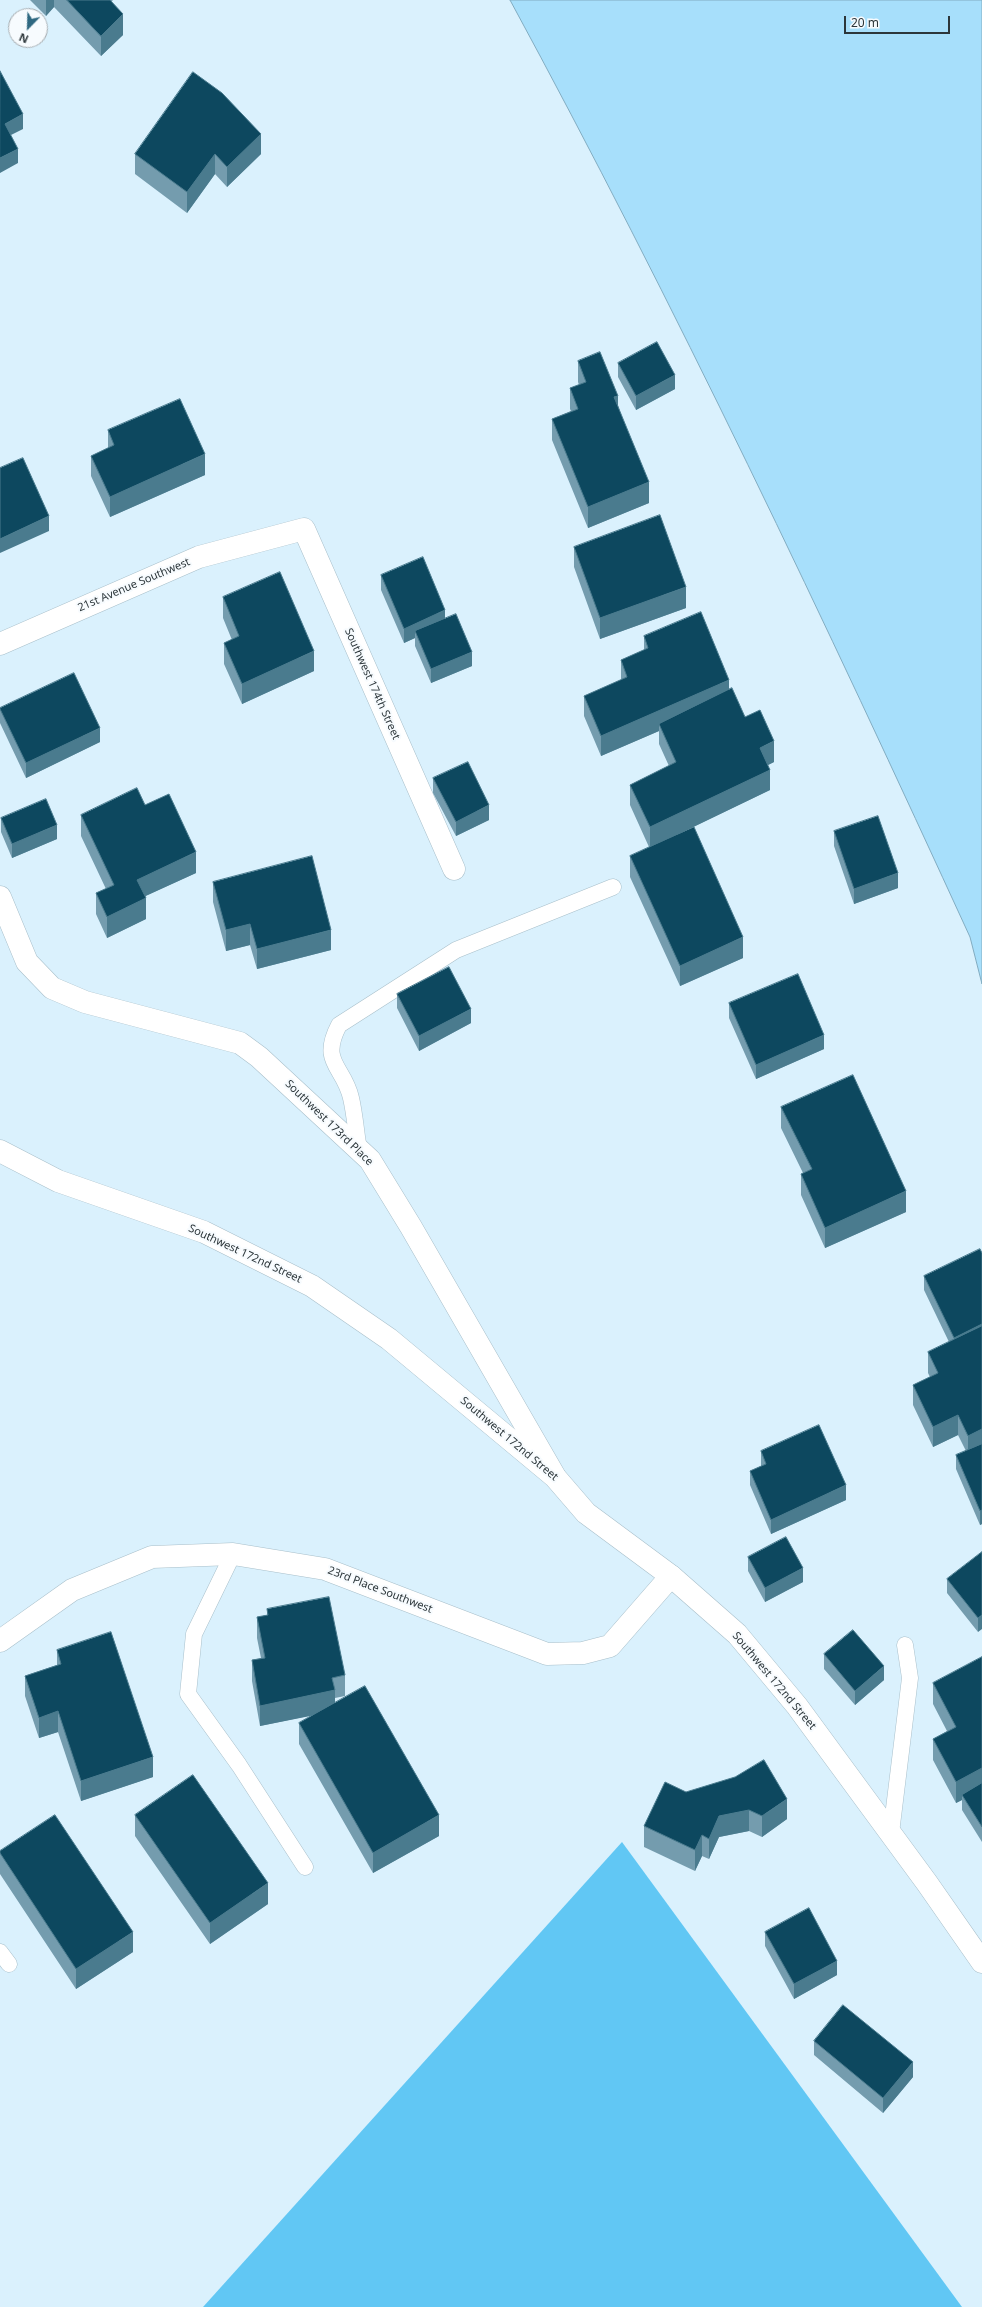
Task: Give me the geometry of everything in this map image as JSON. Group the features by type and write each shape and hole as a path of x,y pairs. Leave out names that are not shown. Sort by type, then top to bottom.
{"street":[{"name":"Southwest 174th Street","path":"272,537 304,529 454,870"},
{"name":"21st Avenue Southwest","path":"0,644 199,557 272,537"},
{"name":"Southwest 173rd Place","path":"0,897 27,962 52,988 85,1002 240,1043 259,1057 370,1160 411,1227 555,1477"},
{"name":"Southwest 172nd Street","path":"0,1151 58,1181 204,1232 312,1286 389,1339 555,1477 586,1513 671,1576 737,1634 797,1706 891,1834 982,1962"},
{"name":"23rd Place Southwest","path":"0,1641 72,1590 152,1557 233,1554 325,1569 547,1654 583,1654 610,1646 671,1576"}],"lane":[{"path":"359,1150 351,1097 330,1056 332,1038 339,1025 456,950 613,887"},
{"path":"233,1554 194,1634 188,1694 239,1765 306,1867"},
{"path":"891,1834 910,1678 905,1645"}],"shaded area":[{"path":"510,0 982,0 982,984 970,937 805,582 632,231"},
{"path":"622,1842 962,2307 203,2307"}],"building":[{"path":"67,0 110,0 123,14 101,36"},
{"path":"0,71 23,114 5,124 18,149 0,158"},
{"path":"193,72 222,93 261,134 227,167 215,154 187,192 135,154"},
{"path":"657,342 675,375 636,396 618,363"},
{"path":"600,352 618,396 614,397 649,482 588,507 552,419 578,409 570,388 586,382 578,361"},
{"path":"180,399 205,454 110,497 91,456 114,445 108,430"},
{"path":"23,458 49,516 0,539 0,468"},
{"path":"660,515 686,587 600,618 574,547"},
{"path":"423,557 445,610 404,629 381,575"},
{"path":"280,572 314,651 242,684 224,643 239,636 223,597"},
{"path":"701,612 729,680 601,736 584,696 627,677 621,660 648,648 644,636"},
{"path":"456,614 472,652 431,669 415,631"},
{"path":"74,673 100,728 26,763 0,708"},
{"path":"732,688 745,717 760,710 774,741 760,748 770,770 650,827 630,785 676,762 659,724"},
{"path":"468,762 489,805 456,822 433,778"},
{"path":"137,788 145,805 169,794 196,852 137,880 146,898 107,917 96,893 114,885 81,815"},
{"path":"46,799 57,825 12,844 1,818"},
{"path":"878,816 898,873 854,889 834,831"},
{"path":"694,827 743,937 680,966 630,856"},
{"path":"312,856 331,930 257,949 250,924 226,930 213,882"},
{"path":"449,967 471,1009 419,1036 397,994"},
{"path":"798,974 824,1035 756,1065 729,1003"},
{"path":"853,1075 906,1191 825,1228 801,1174 812,1169 781,1107"},
{"path":"980,1249 982,1253 982,1324 954,1338 924,1276"},
{"path":"982,1326 982,1429 968,1436 958,1415 933,1427 913,1385 938,1373 928,1352"},
{"path":"819,1425 846,1485 771,1520 750,1471 766,1464 761,1451"},
{"path":"982,1444 982,1510 980,1511 956,1455"},
{"path":"786,1537 803,1568 765,1588 748,1557"},
{"path":"982,1552 982,1615 978,1618 947,1579"},
{"path":"329,1597 345,1675 332,1678 335,1690 260,1706 252,1660 265,1658 257,1617 268,1615 267,1609"},
{"path":"853,1630 884,1666 855,1691 824,1654"},
{"path":"111,1632 153,1757 81,1781 58,1711 39,1718 25,1676 61,1664 57,1650"},
{"path":"982,1657 982,1768 956,1782 933,1739 956,1727 933,1683"},
{"path":"365,1686 439,1815 373,1853 299,1723"},
{"path":"764,1760 787,1799 762,1816 749,1810 719,1816 709,1839 702,1835 695,1850 644,1826 665,1782 686,1792 735,1777"},
{"path":"193,1775 268,1883 210,1923 135,1815"},
{"path":"982,1783 982,1827 962,1795"},
{"path":"55,1815 133,1932 76,1969 0,1853 0,1851"},
{"path":"809,1908 837,1961 794,1984 765,1932"},
{"path":"843,2005 913,2062 883,2098 814,2041"}]}
